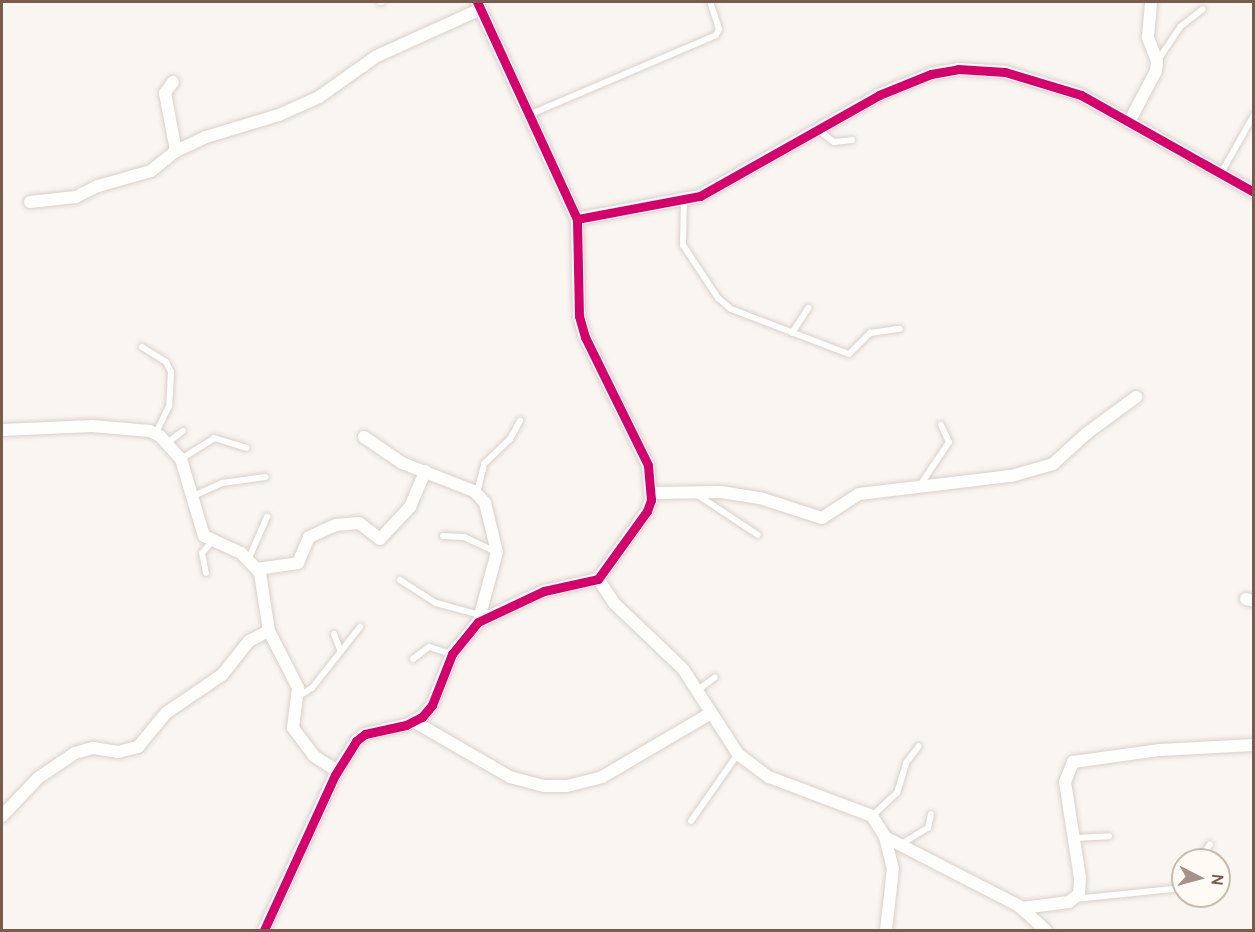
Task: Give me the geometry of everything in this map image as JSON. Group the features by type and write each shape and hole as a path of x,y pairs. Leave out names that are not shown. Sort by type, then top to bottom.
{"street":[{"path":"1129,122 1151,84 1157,61 1148,36 1151,2"},
{"path":"30,202 76,196 98,186 151,171 176,152 206,137 279,115 319,97 377,56 479,5 531,114 577,219 582,326 648,465 651,493 647,511 598,579 544,591 484,616 470,629 452,654 432,705 415,722 365,734 346,753 264,930"},
{"path":"577,219 700,196 910,82 958,69 1005,72 1038,80 1081,95 1254,192"},
{"path":"173,82 165,93 176,152"},
{"path":"651,493 693,492 771,500 822,518 852,496 921,484 1011,476 1053,464 1087,433 1136,397"},
{"path":"2,430 92,426 156,433 167,444 181,459 204,536 212,543 249,558 257,569 269,631 296,682 299,696 291,721 293,728 315,756 337,771"},
{"path":"364,437 402,463 477,494 485,503 497,552 484,616"},
{"path":"257,569 298,563 309,537 336,525 359,523 380,539 410,507 425,471"},
{"path":"598,579 615,604 659,644 698,690 738,754 769,777 872,816 885,837 893,867 886,930"},
{"path":"2,816 5,801 75,753 93,748 118,752 138,747 166,713 222,675 249,641 269,631"},
{"path":"415,722 510,777 544,786 567,786 612,771 711,713"},
{"path":"1022,908 1075,899 1080,878 1065,782 1072,762 1160,750 1254,745"},
{"path":"885,837 1022,908 1046,930"}],"lane":[{"path":"531,114 716,35 718,21 710,2"},
{"path":"1157,61 1180,27 1203,9"},
{"path":"1221,173 1254,115"},
{"path":"818,130 834,142 852,140"},
{"path":"684,199 683,245 718,298 754,320 849,354 870,333 900,329"},
{"path":"792,333 808,308"},
{"path":"142,347 166,362 171,372 169,406 156,433"},
{"path":"477,494 484,464 510,439 520,421"},
{"path":"921,484 949,442 941,425"},
{"path":"167,444 183,431"},
{"path":"181,459 214,438 246,448"},
{"path":"192,497 222,483 266,477"},
{"path":"693,492 758,535"},
{"path":"249,558 267,517"},
{"path":"443,536 464,537 497,552"},
{"path":"206,573 202,553 212,543"},
{"path":"400,580 435,603 484,616"},
{"path":"299,696 312,688 360,627"},
{"path":"334,634 340,652"},
{"path":"413,659 429,647 452,654"},
{"path":"698,690 716,677"},
{"path":"872,816 897,793 906,763 919,746"},
{"path":"691,821 738,754"},
{"path":"901,844 928,828 931,814"},
{"path":"1074,838 1109,836"},
{"path":"1207,848 1210,844"},
{"path":"1075,899 1171,889"}],"cycle path":[{"path":"264,930 335,775 356,741 365,734 406,725 422,717 432,705 452,654 478,622 544,591 598,579 647,511 651,500 648,465 585,337 579,316 577,219 477,2"},
{"path":"577,219 700,196 879,95 931,74 958,69 1005,72 1081,95 1254,192"}]}
